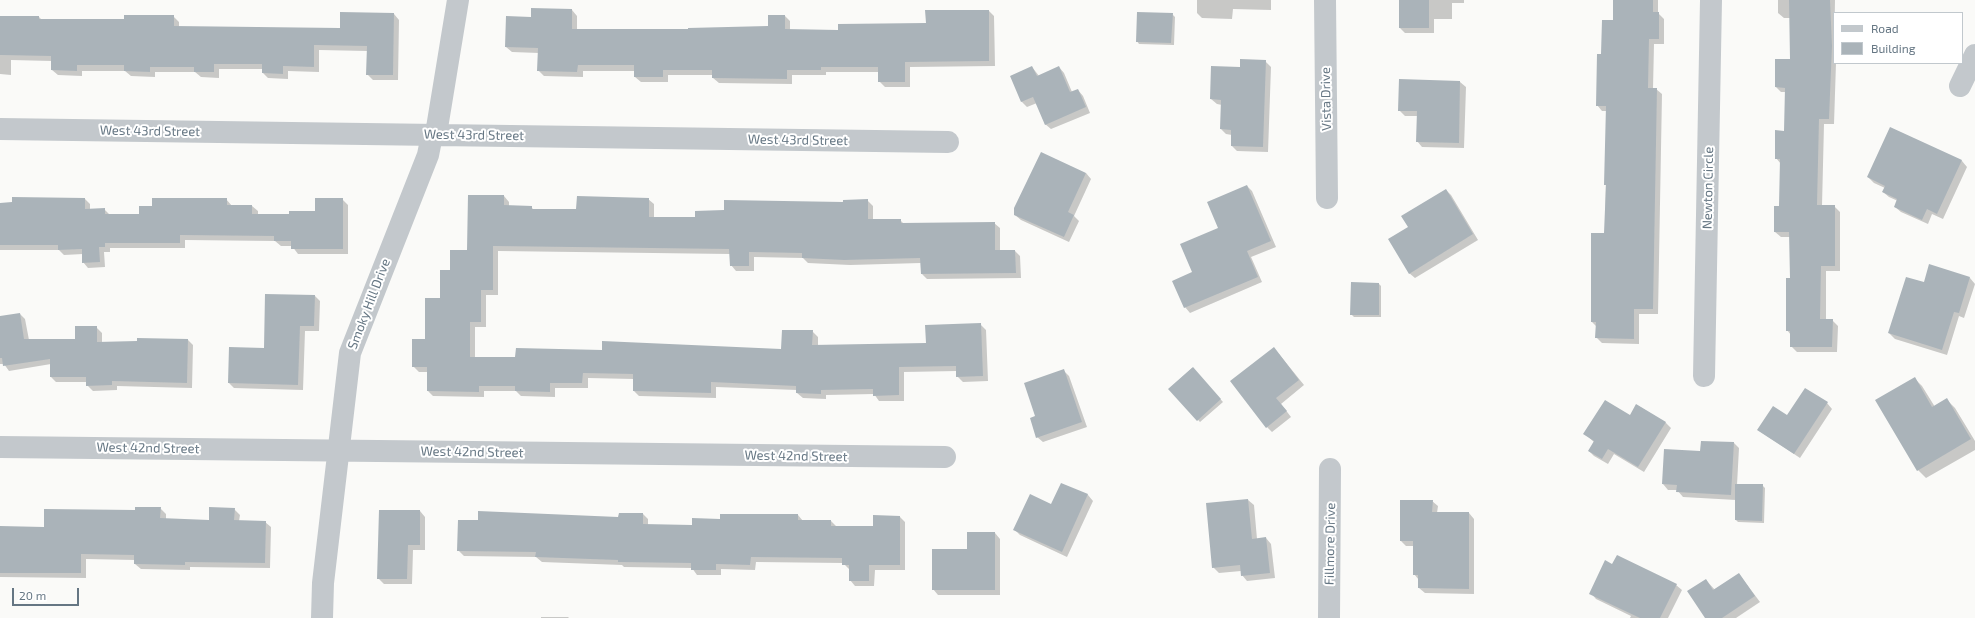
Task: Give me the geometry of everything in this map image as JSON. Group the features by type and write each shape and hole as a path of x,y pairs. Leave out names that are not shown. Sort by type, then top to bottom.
{"street":[{"name":"Smoky Hill Drive","path":"322,618 323,583 337,451 350,353 428,155 432,135 436,134 458,0"},
{"name":"Vista Drive","path":"1325,0 1327,198"},
{"name":"Newton Circle","path":"1704,376 1711,0"},
{"path":"1960,86 1975,55"},
{"name":"West 43rd Street","path":"0,129 948,142"},
{"name":"West 42nd Street","path":"0,447 945,458"},
{"name":"Fillmore Drive","path":"1329,618 1330,469"}],"building":[{"path":"1399,0 1429,0 1429,28 1399,28"},
{"path":"1613,0 1653,0 1653,12 1659,12 1659,39 1649,39 1648,88 1657,88 1653,309 1634,309 1634,339 1595,338 1596,322 1591,322 1591,233 1604,233 1606,185 1604,185 1606,106 1596,106 1597,54 1601,54 1602,20 1613,20"},
{"path":"1789,0 1830,0 1832,46 1829,119 1819,119 1817,205 1835,205 1835,266 1821,266 1820,319 1833,319 1832,347 1790,347 1790,331 1786,331 1786,278 1790,278 1789,232 1774,232 1774,206 1779,206 1780,159 1775,159 1775,130 1784,131 1785,88 1775,87 1775,59 1790,59"},
{"path":"531,8 572,9 572,29 688,29 768,26 768,15 785,15 785,29 838,30 838,24 926,23 925,10 989,10 989,61 905,62 905,82 878,82 878,67 821,67 821,70 787,70 787,79 712,78 712,70 663,70 663,77 634,77 634,65 578,65 577,72 537,71 538,48 505,47 506,16 531,17"},
{"path":"340,12 394,13 393,75 366,75 367,46 314,45 314,67 283,66 283,74 262,73 262,64 214,64 214,72 194,72 194,67 150,67 150,72 124,71 124,65 77,65 77,71 51,70 51,56 0,55 0,16 39,16 39,19 124,19 124,15 174,15 174,26 340,28"},
{"path":"1137,12 1173,13 1171,43 1136,42"},
{"path":"1240,59 1266,60 1263,147 1231,146 1231,130 1220,129 1221,100 1210,99 1211,66 1240,67"},
{"path":"1032,66 1037,76 1059,66 1070,92 1078,89 1086,107 1045,125 1033,97 1021,102 1010,76"},
{"path":"1399,79 1460,81 1459,143 1416,142 1417,111 1398,111"},
{"path":"1890,127 1962,160 1937,214 1927,209 1922,220 1894,207 1897,199 1882,192 1885,186 1867,177"},
{"path":"1041,152 1086,173 1068,212 1074,215 1064,237 1014,215 1014,208"},
{"path":"1247,185 1271,241 1247,251 1258,277 1184,308 1172,281 1192,272 1180,244 1218,228 1207,202"},
{"path":"1446,189 1473,234 1409,274 1388,239 1408,227 1401,216"},
{"path":"468,195 504,195 504,205 532,206 532,209 576,209 577,196 649,198 649,217 695,217 695,211 724,210 724,200 843,202 843,200 868,199 868,219 901,219 901,223 995,222 995,250 1015,250 1016,273 921,274 920,258 844,260 802,258 802,253 749,252 749,266 730,266 729,249 493,246 493,290 481,290 481,322 470,322 470,357 515,357 516,348 602,350 602,341 781,349 782,330 813,330 812,345 926,343 925,325 981,323 983,376 956,377 956,366 899,367 899,395 873,396 873,389 821,390 821,394 796,393 796,386 711,382 711,393 633,391 633,374 583,373 582,383 550,383 550,392 515,391 515,386 479,386 479,392 427,391 427,367 412,367 412,339 425,339 425,298 440,298 440,270 450,270 450,250 467,250"},
{"path":"12,197 85,198 85,209 105,208 105,214 139,214 139,206 152,206 152,198 227,198 227,205 252,205 252,214 289,214 289,211 315,211 315,198 343,198 343,249 291,249 291,241 274,241 274,236 180,235 180,243 105,243 105,247 99,247 100,262 82,263 82,249 58,250 58,245 0,245 0,203 12,202"},
{"path":"1929,264 1970,277 1959,313 1954,312 1942,350 1888,333 1906,277 1924,282"},
{"path":"1351,282 1379,283 1379,315 1350,315"},
{"path":"265,294 315,295 314,326 300,326 298,385 228,383 229,347 264,348"},
{"path":"20,313 24,339 75,339 75,326 97,326 97,342 137,341 137,338 188,339 187,383 112,381 112,385 86,386 86,377 50,377 50,359 3,366 2,358 0,358 0,316"},
{"path":"1274,347 1299,380 1276,398 1287,411 1266,428 1230,381"},
{"path":"1193,367 1221,399 1197,421 1168,389"},
{"path":"1064,369 1082,422 1036,438 1030,418 1035,416 1024,383"},
{"path":"1915,377 1932,407 1947,398 1971,439 1917,471 1875,400"},
{"path":"1805,388 1828,402 1794,454 1757,430 1773,406 1787,415"},
{"path":"1605,400 1630,415 1636,404 1666,422 1638,467 1608,449 1602,459 1588,451 1594,441 1583,434"},
{"path":"1701,441 1734,442 1731,495 1676,492 1677,485 1662,484 1664,449 1700,451"},
{"path":"1061,483 1088,494 1062,552 1013,530 1030,494 1051,504"},
{"path":"1735,484 1763,484 1762,521 1735,520"},
{"path":"1248,499 1252,539 1266,537 1270,573 1241,576 1240,565 1212,568 1206,503"},
{"path":"1400,500 1433,500 1432,512 1469,512 1469,589 1418,588 1418,575 1413,575 1413,541 1400,541"},
{"path":"135,507 161,507 160,518 209,520 209,507 235,508 234,520 266,521 265,563 185,562 185,565 134,564 134,555 81,554 81,573 0,573 0,526 44,527 44,509 135,510"},
{"path":"379,510 420,510 420,545 408,545 407,579 377,579"},
{"path":"478,511 618,517 619,513 643,513 643,524 692,525 692,518 720,519 720,514 798,514 798,520 831,520 831,526 873,526 873,515 900,516 900,565 869,565 869,581 849,581 849,565 842,565 842,558 751,557 750,565 716,564 716,570 691,570 691,563 618,562 618,560 535,557 536,552 457,551 458,520 478,520"},
{"path":"967,532 995,532 995,590 932,590 932,549 967,549"},
{"path":"1617,555 1677,584 1660,618 1640,618 1589,594 1605,560 1612,564"},
{"path":"1739,573 1755,596 1722,618 1705,618 1687,591 1706,579 1713,590"}]}
